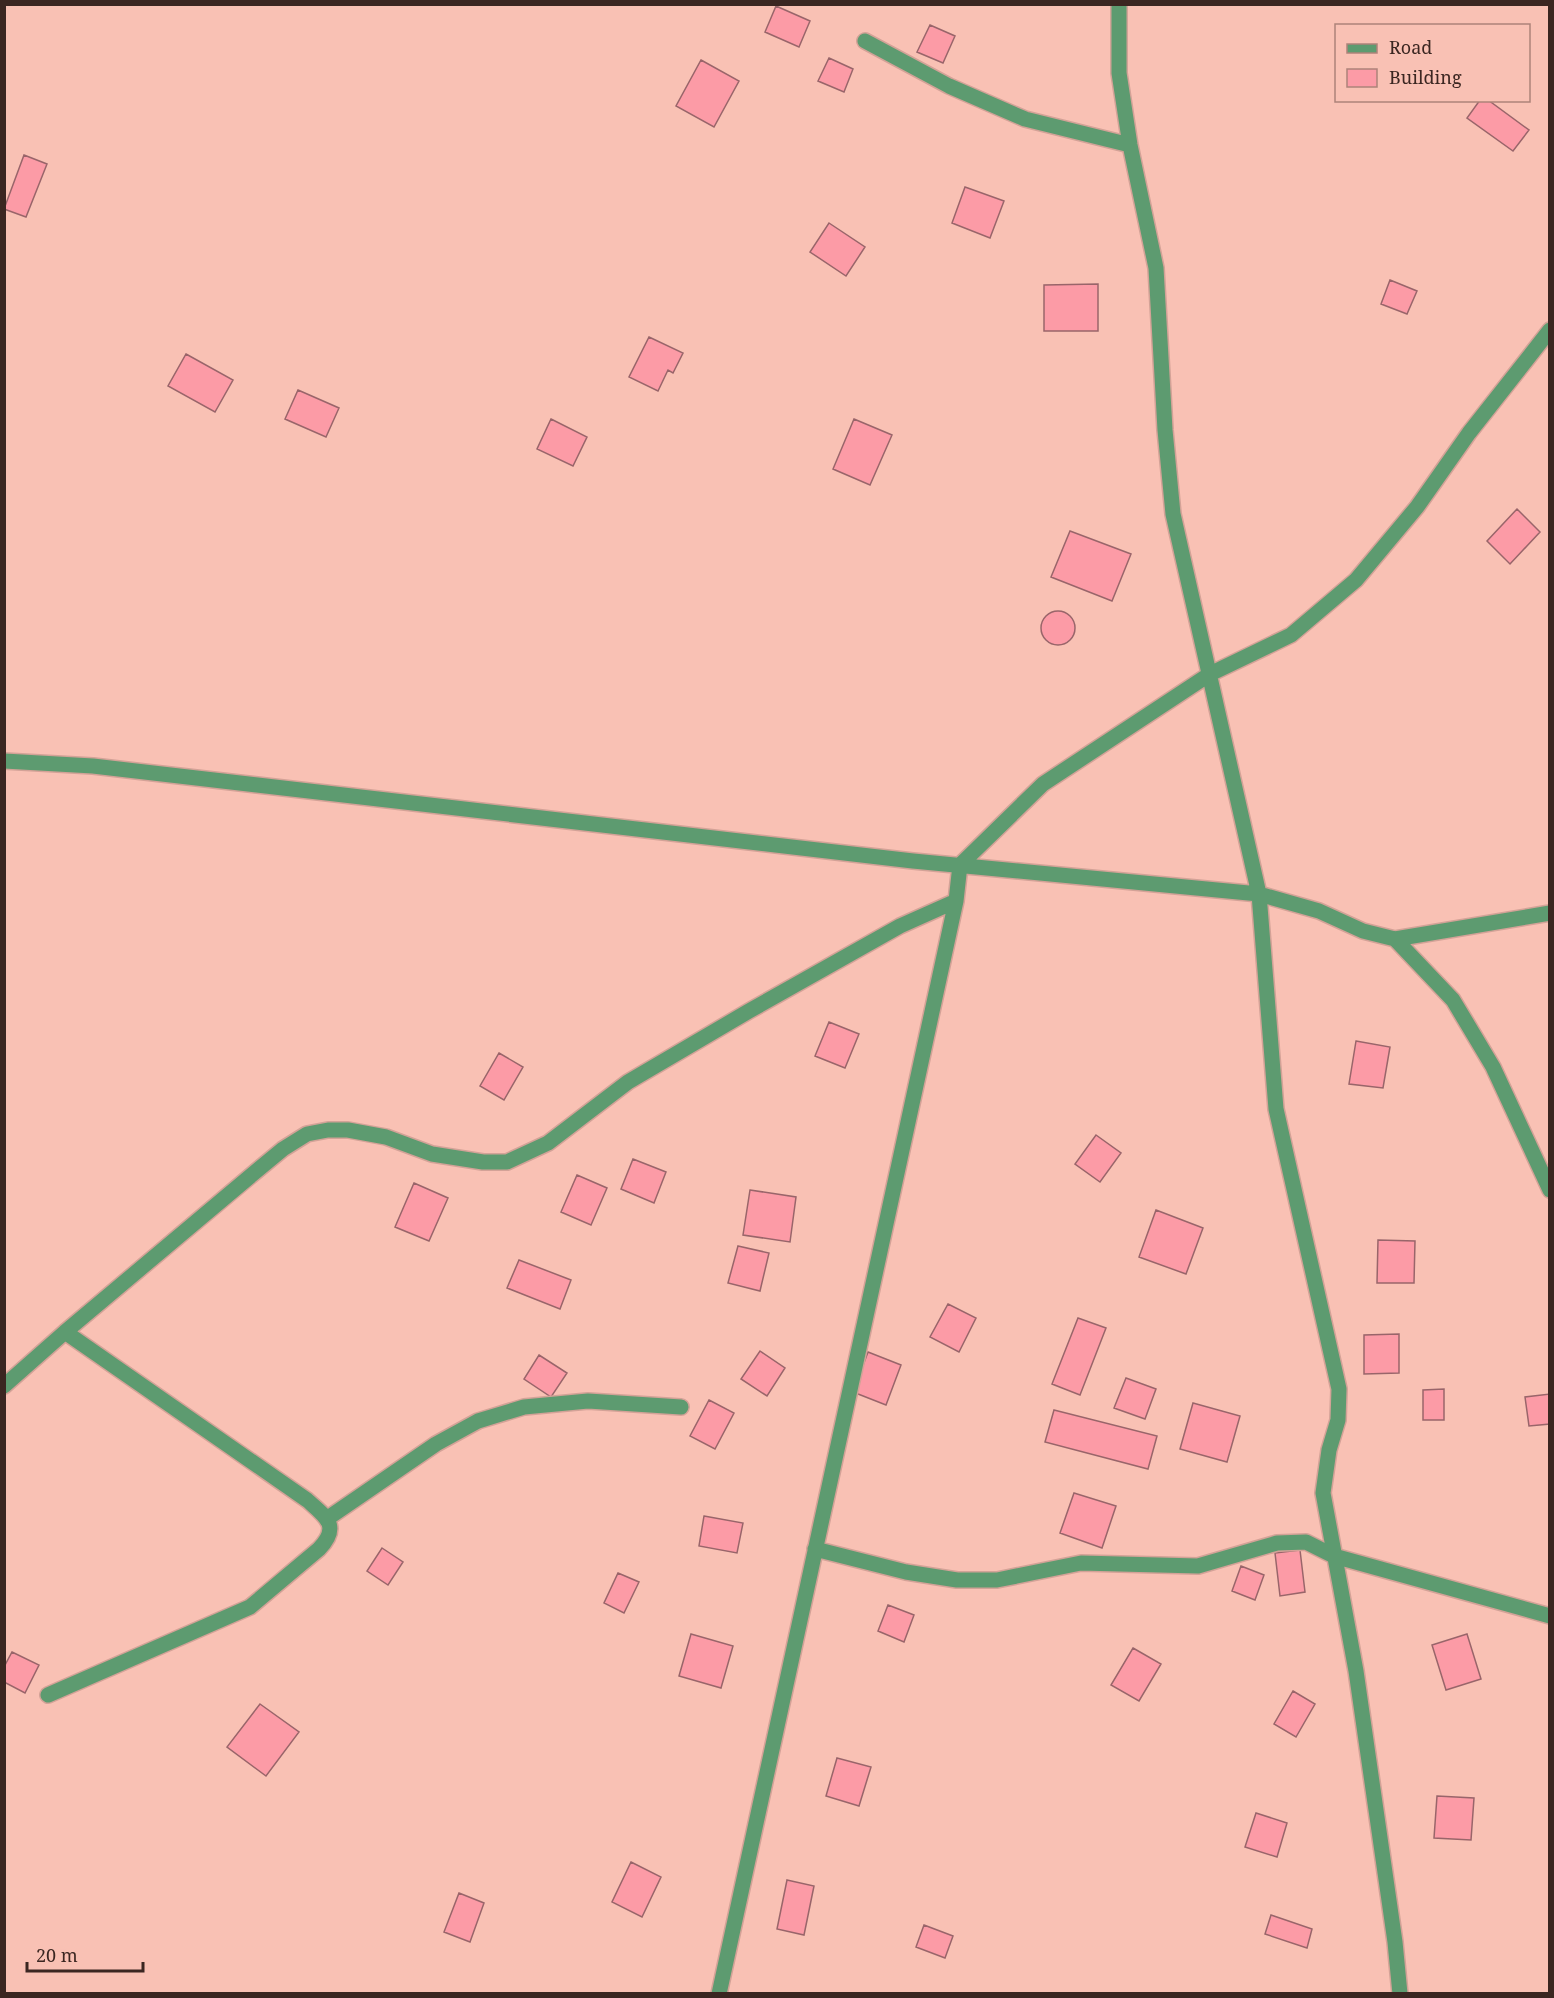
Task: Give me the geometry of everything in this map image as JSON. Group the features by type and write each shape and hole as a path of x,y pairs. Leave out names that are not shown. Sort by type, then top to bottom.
{"street":[{"path":"1119,4 1119,73 1130,145 1155,268 1163,367 1165,430 1173,514 1259,894 1276,1109 1339,1389 1338,1420 1329,1450 1323,1493 1358,1682 1395,1942 1400,1994"},
{"path":"865,41 949,86 1025,119 1130,145"},
{"path":"719,1994 956,901 960,866 1043,784 1210,674 1291,635 1356,580 1417,507 1468,433 1550,330"},
{"path":"4,761 93,766 960,866 1259,894 1319,911 1363,931 1395,939 1550,913"},
{"path":"4,1386 260,1168 283,1149 307,1134 328,1130 348,1130 386,1137 432,1154 483,1162 507,1162 548,1143 628,1082 749,1011 900,926 956,901"},
{"path":"1395,939 1453,1000 1493,1067 1550,1190"},
{"path":"48,1695 250,1607 327,1541 330,1530 328,1518 307,1500 65,1332"},
{"path":"328,1518 436,1444 478,1421 525,1407 588,1401 681,1407"},
{"path":"815,1549 906,1572 967,1580 998,1580 1081,1563 1198,1566 1277,1543 1306,1542 1334,1556 1550,1616"}],"building":[{"path":"776,6 810,21 799,47 765,32"},
{"path":"930,25 955,36 943,63 917,52"},
{"path":"829,58 853,69 844,92 818,81"},
{"path":"701,60 739,81 714,127 676,106"},
{"path":"1479,102 1491,102 1529,130 1513,151 1467,118"},
{"path":"24,155 47,164 26,217 4,209"},
{"path":"965,187 1004,201 990,238 952,223"},
{"path":"829,223 865,247 846,276 810,252"},
{"path":"1390,280 1417,291 1407,314 1381,304"},
{"path":"1098,284 1098,331 1044,331 1044,285"},
{"path":"649,337 683,353 673,373 668,370 658,391 629,377"},
{"path":"186,354 233,380 215,412 168,386"},
{"path":"298,390 339,408 326,437 285,419"},
{"path":"551,419 587,437 573,466 537,449"},
{"path":"854,419 892,435 870,485 833,469"},
{"path":"1517,509 1540,532 1510,564 1487,541"},
{"path":"1070,531 1131,554 1112,601 1051,577"},
{"path":"1058,611 1070,616 1075,628 1070,640 1058,645 1046,640 1041,628 1046,616"},
{"path":"829,1022 859,1034 845,1068 815,1056"},
{"path":"1356,1041 1390,1047 1383,1088 1349,1084"},
{"path":"499,1053 523,1067 504,1100 480,1086"},
{"path":"1096,1135 1121,1153 1100,1182 1075,1164"},
{"path":"633,1159 666,1172 654,1203 621,1189"},
{"path":"577,1175 607,1188 591,1225 561,1212"},
{"path":"414,1183 448,1198 429,1241 395,1227"},
{"path":"750,1190 796,1197 790,1242 743,1235"},
{"path":"1156,1210 1203,1228 1186,1274 1139,1257"},
{"path":"1378,1240 1415,1241 1414,1283 1377,1283"},
{"path":"738,1246 769,1253 760,1291 728,1283"},
{"path":"519,1260 571,1280 560,1309 507,1288"},
{"path":"948,1304 976,1318 959,1352 930,1337"},
{"path":"1078,1318 1106,1328 1080,1395 1052,1384"},
{"path":"1399,1334 1399,1373 1364,1374 1364,1335"},
{"path":"760,1351 785,1368 767,1396 741,1379"},
{"path":"868,1352 901,1365 886,1405 853,1392"},
{"path":"539,1355 567,1373 551,1397 524,1379"},
{"path":"1126,1378 1156,1389 1145,1419 1114,1408"},
{"path":"1444,1389 1444,1420 1423,1420 1423,1390"},
{"path":"1550,1394 1550,1424 1529,1426 1525,1397"},
{"path":"709,1400 734,1413 715,1449 690,1436"},
{"path":"1193,1403 1240,1416 1227,1462 1180,1449"},
{"path":"1054,1410 1157,1436 1148,1469 1045,1442"},
{"path":"1074,1493 1116,1506 1102,1548 1060,1533"},
{"path":"704,1516 743,1523 737,1553 699,1546"},
{"path":"382,1548 403,1562 388,1585 367,1571"},
{"path":"1300,1550 1305,1592 1280,1596 1275,1553"},
{"path":"1241,1566 1264,1575 1255,1600 1232,1591"},
{"path":"618,1573 639,1582 624,1613 604,1603"},
{"path":"888,1605 914,1615 904,1642 878,1631"},
{"path":"691,1634 733,1646 721,1688 679,1676"},
{"path":"1467,1634 1481,1679 1446,1690 1432,1645"},
{"path":"1133,1648 1161,1664 1139,1701 1111,1685"},
{"path":"12,1652 39,1665 25,1693 4,1682 4,1667"},
{"path":"1293,1691 1315,1704 1296,1737 1274,1724"},
{"path":"260,1704 299,1732 266,1776 227,1747"},
{"path":"837,1758 871,1767 859,1806 826,1796"},
{"path":"1437,1796 1474,1798 1471,1840 1434,1838"},
{"path":"1256,1813 1287,1823 1277,1857 1245,1847"},
{"path":"631,1862 661,1877 642,1917 612,1902"},
{"path":"787,1880 814,1886 804,1935 777,1929"},
{"path":"459,1893 484,1903 470,1942 444,1932"},
{"path":"1271,1915 1312,1929 1307,1948 1265,1934"},
{"path":"924,1925 953,1936 945,1958 916,1947"}]}
